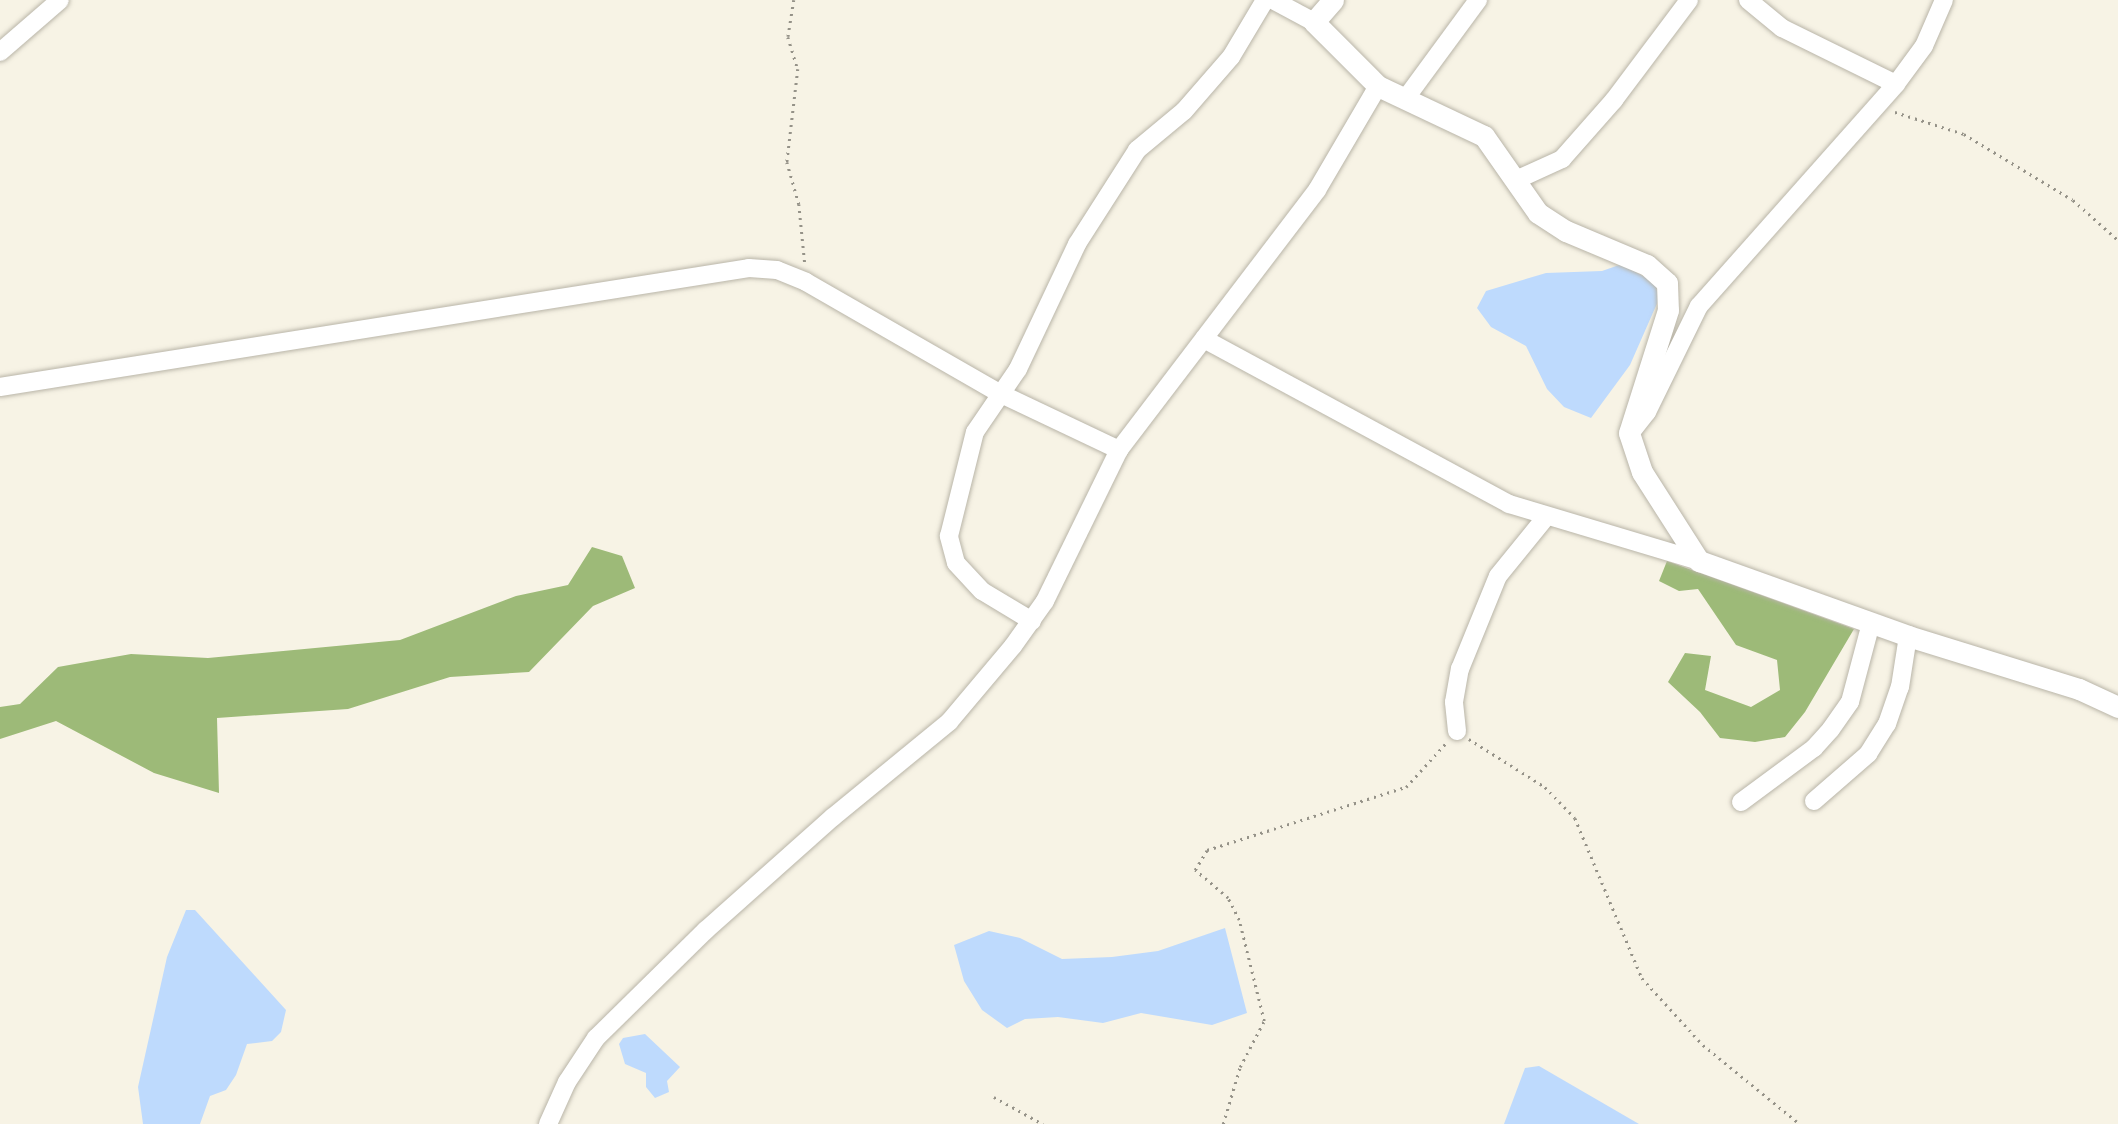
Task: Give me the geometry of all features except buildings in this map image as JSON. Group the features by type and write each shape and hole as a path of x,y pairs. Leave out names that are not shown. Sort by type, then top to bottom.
{"street":[{"path":"0,52 60,0"},
{"path":"1032,621 982,591 956,563 949,536 975,432 999,393 1018,369 1077,244 1137,150 1184,111 1231,57 1265,0"},
{"path":"1273,0 1314,22 1378,86 1484,136 1538,214 1566,231 1647,265 1667,284 1668,310 1629,433 1642,472 1699,561"},
{"path":"1314,22 1333,0"},
{"path":"1406,99 1478,0"},
{"path":"1516,180 1562,159 1614,100 1689,0"},
{"path":"1748,0 1782,28 1896,84"},
{"path":"1629,433 1647,412 1699,306 1722,274 1896,84 1924,46 1944,0"},
{"path":"548,1124 567,1082 596,1038 823,825 949,722 1032,621 1119,450 1317,190 1378,86"},
{"path":"0,387 749,268 777,270 806,282 999,393 1119,450"},
{"path":"1204,339 1470,485 1546,517 1699,561 1908,636 2079,689 2118,707"},
{"path":"1457,731 1454,702 1460,669 1498,576 1546,517"},
{"path":"1741,802 1814,748 1831,729 1850,702 1871,623"},
{"path":"1814,801 1868,754 1887,724 1900,687 1908,636"}],"path":[{"path":"794,0 788,37 798,69 787,163 799,204 806,282"},
{"path":"1875,105 1964,134 2073,200 2118,240"},
{"path":"1223,1124 1240,1067 1264,1021 1239,920 1228,898 1195,870 1208,850 1406,787 1457,731 1545,787 1575,818 1642,978 1703,1045 1800,1124"},
{"path":"994,1097 1043,1124"}],"green space":[{"path":"592,547 622,556 635,588 593,606 529,672 450,677 348,709 217,718 219,793 154,773 56,721 0,739 0,707 20,704 58,667 131,654 208,658 400,640 516,596 568,585"},
{"path":"1667,561 1854,629 1805,712 1785,737 1755,742 1720,738 1700,712 1668,682 1685,653 1711,656 1705,690 1751,707 1780,690 1777,660 1736,645 1698,589 1679,591 1659,581"}],"water":[{"path":"1622,264 1655,283 1659,299 1630,365 1591,418 1564,407 1547,389 1526,346 1491,327 1477,308 1486,291 1546,273 1602,271"},
{"path":"186,910 195,910 286,1010 281,1032 272,1041 247,1044 236,1075 226,1090 210,1096 200,1124 143,1124 138,1087 167,957"},
{"path":"1225,928 1247,1013 1212,1025 1141,1013 1103,1023 1058,1017 1025,1019 1007,1028 982,1010 964,981 954,945 989,931 1020,938 1062,959 1112,957 1158,951"},
{"path":"645,1034 680,1067 667,1081 669,1092 655,1098 646,1087 646,1073 625,1064 619,1044 623,1038"},
{"path":"1539,1066 1639,1124 1504,1124 1525,1068"}]}
